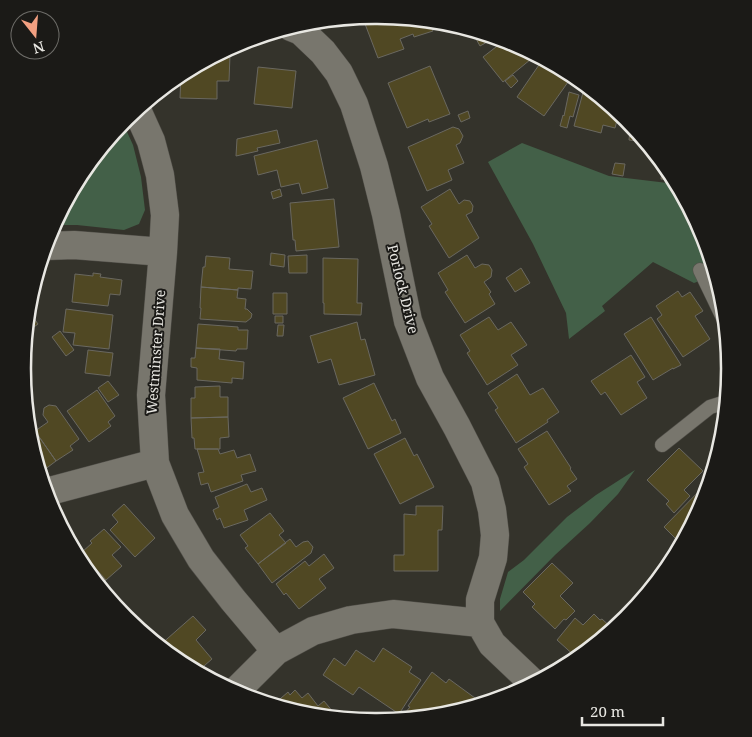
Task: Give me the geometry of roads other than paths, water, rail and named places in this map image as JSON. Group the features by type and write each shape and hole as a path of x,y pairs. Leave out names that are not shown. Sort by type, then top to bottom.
{"street":[{"name":"Porlock Drive","path":"302,32 323,52 339,73 354,104 374,166 386,214 408,321 430,378 485,482 492,510 495,535 493,558 480,600 480,623"},
{"name":"Westminster Drive","path":"140,118 151,141 160,175 165,216 151,395 155,463 175,515 201,559 276,651"},
{"path":"54,246 74,245 163,252"},
{"path":"54,490 155,463"},
{"path":"241,686 276,651 313,632 351,620 393,614 480,623 492,644 528,678"}],"lane":[{"path":"700,270 713,297"},
{"path":"662,445 710,407 719,404"}]}
